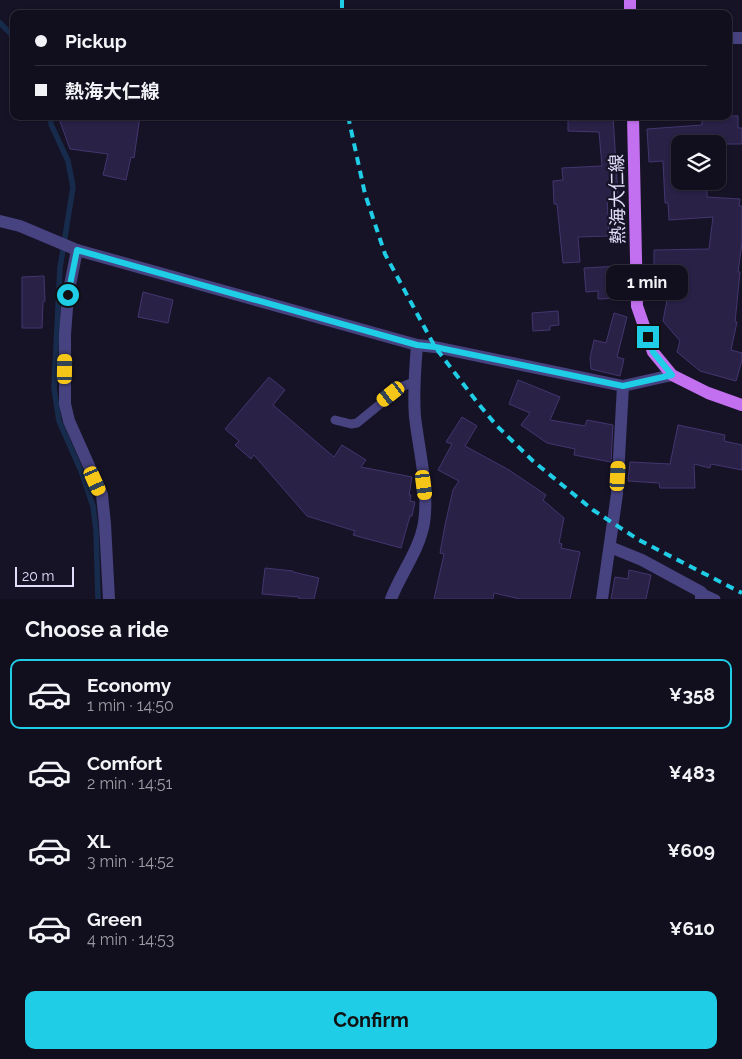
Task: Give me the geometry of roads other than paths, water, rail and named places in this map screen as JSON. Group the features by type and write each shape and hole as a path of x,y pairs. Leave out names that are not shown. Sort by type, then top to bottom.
{"main road":[{"name":"熱海大仁線","path":"632,120 637,306 653,352 672,375 708,393 742,405"}],"street":[{"path":"0,221 20,226 74,248 417,345 435,347 623,386 672,375"},
{"path":"74,248 65,334 65,404 69,421 102,496 109,599"},
{"path":"391,599 419,542 424,522 426,502 415,416 414,382 417,345"},
{"path":"602,599 618,494 623,386"},
{"path":"610,546 642,560 701,596"}],"lane":[{"path":"336,420 351,424 357,423 401,387 414,382"},
{"path":"701,596 716,599"}],"waterway":[{"path":"0,23 10,33"},
{"path":"51,120 51,124 68,161 73,187 60,268 54,388 59,421 81,471 93,506 96,530 98,599"}],"railway":[{"path":"342,0 342,10"},
{"path":"349,120 365,194 385,254 435,347 496,425 533,461 593,510 639,540 742,593"}]}
